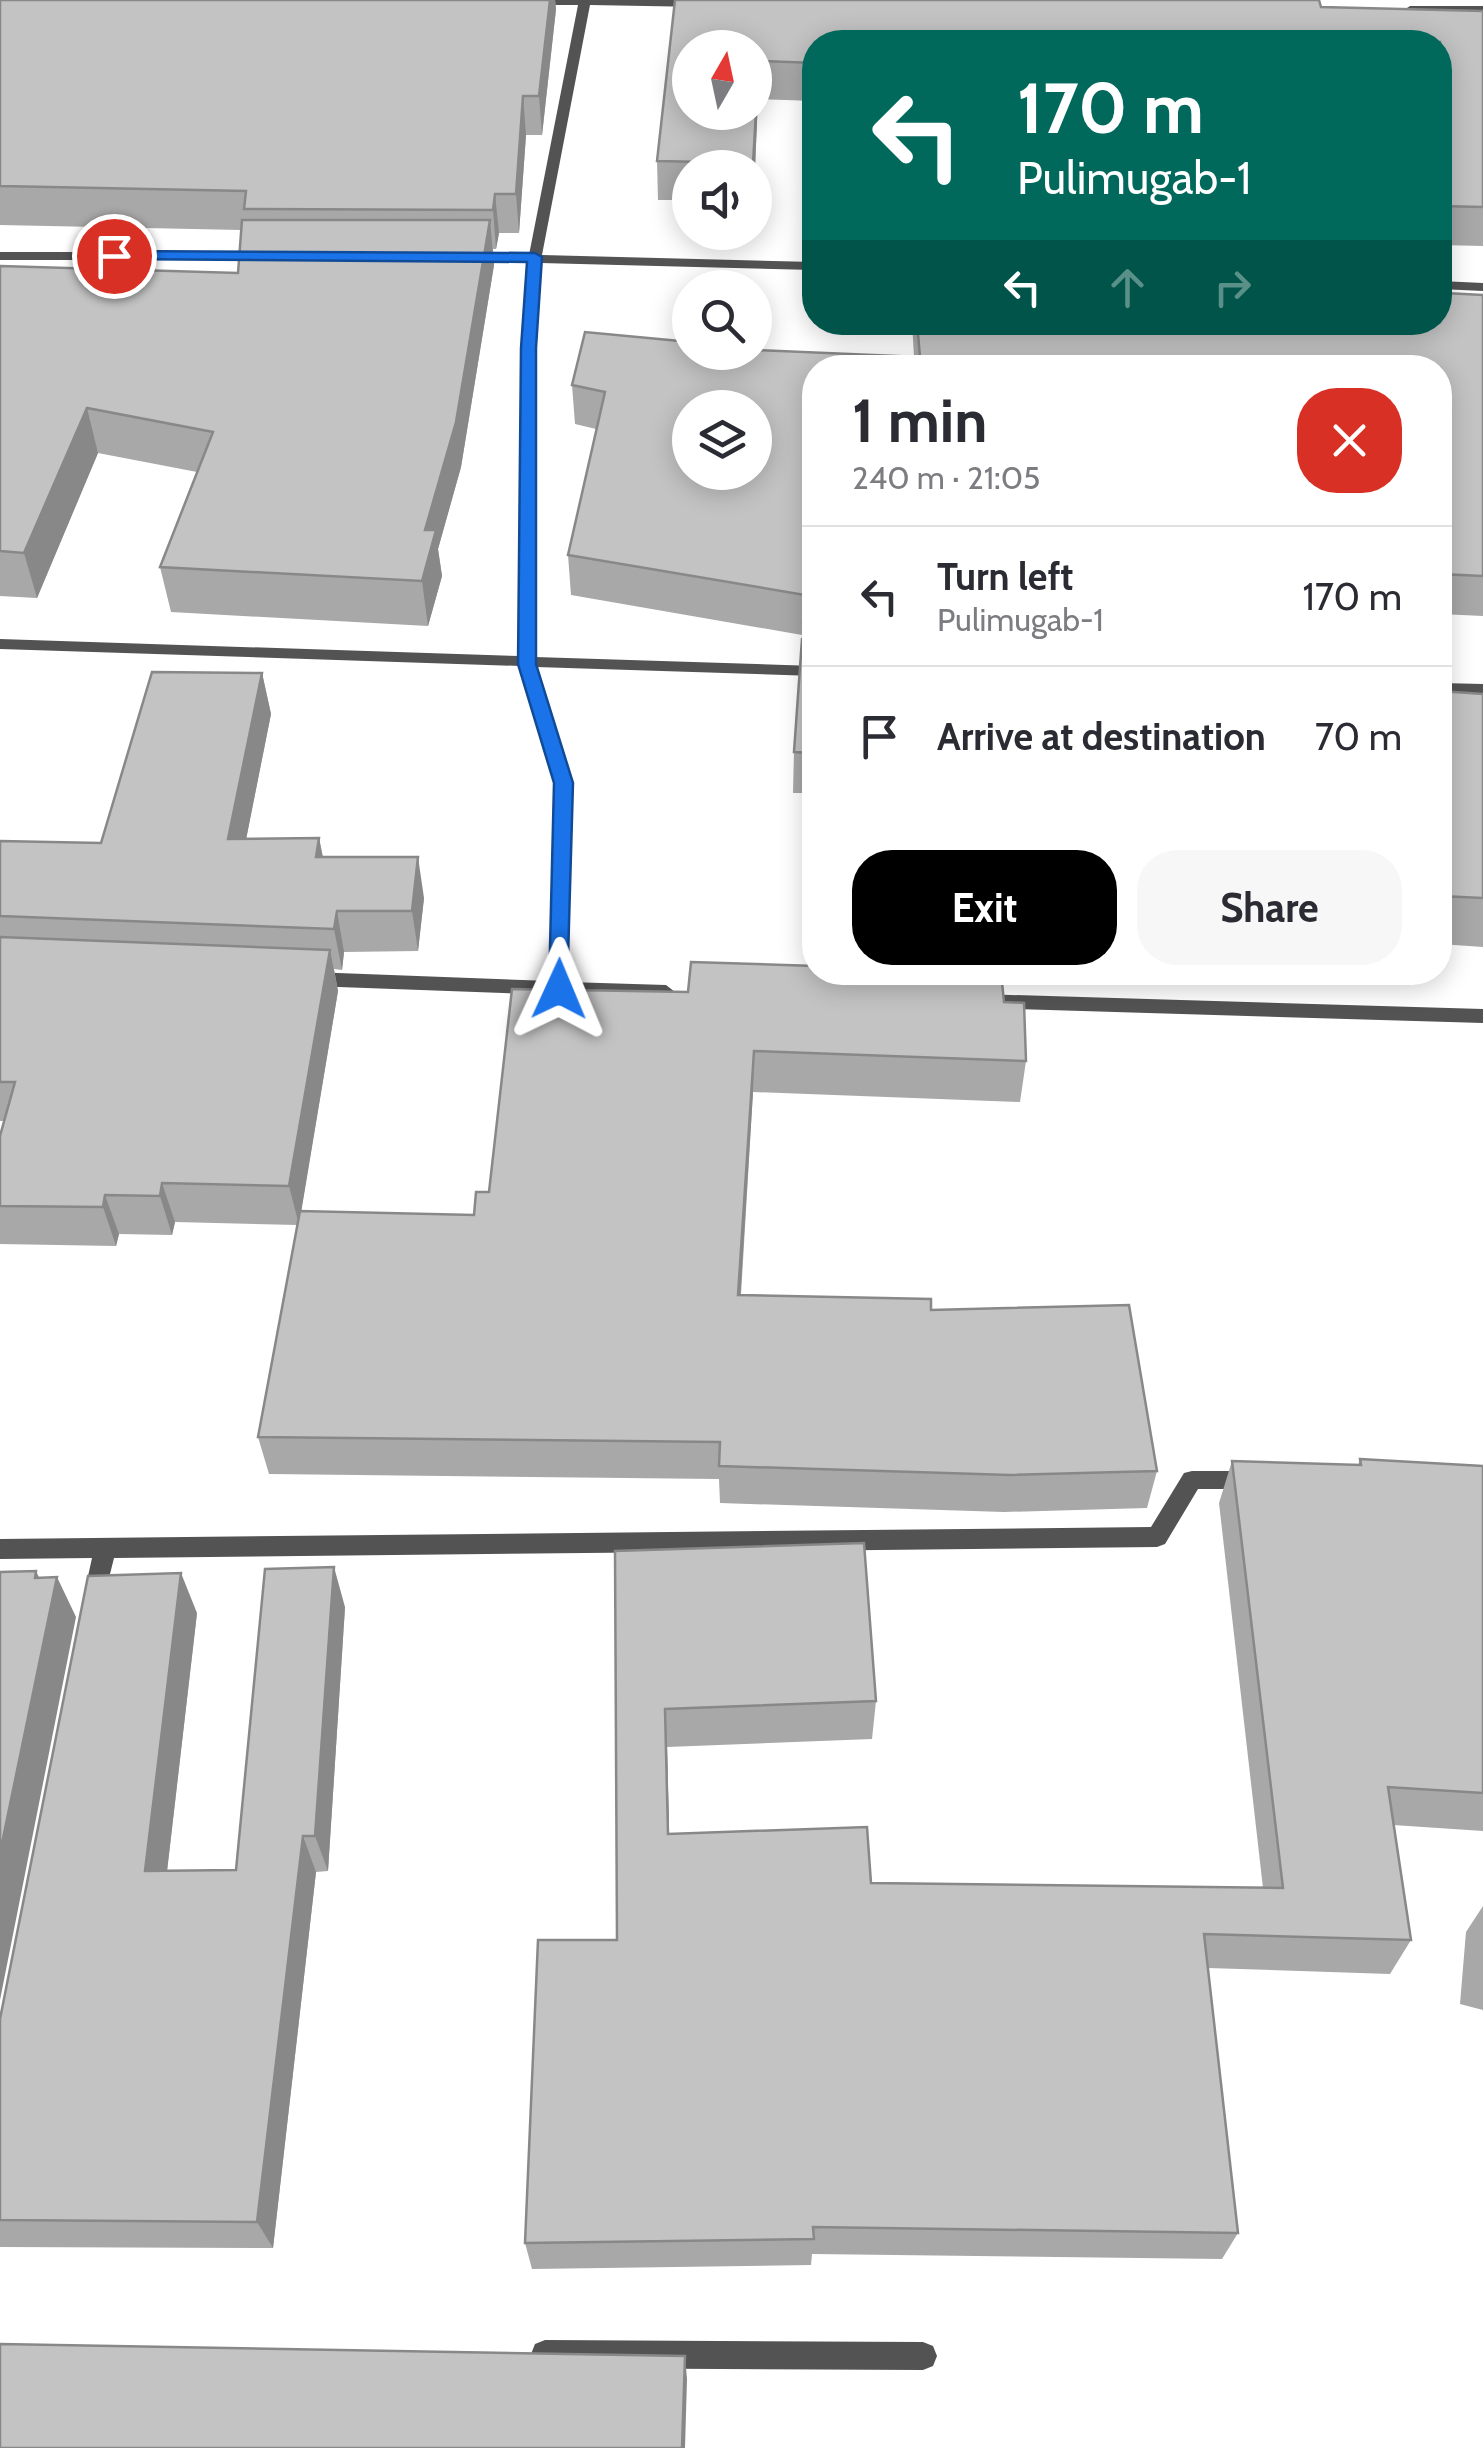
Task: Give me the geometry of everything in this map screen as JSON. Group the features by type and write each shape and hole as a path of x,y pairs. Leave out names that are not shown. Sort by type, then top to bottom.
{"street":[{"path":"510,1 724,4"},
{"path":"559,989 564,783 527,664 528,348 535,257 585,1"},
{"path":"1403,10 1483,10"},
{"path":"0,256 277,256"},
{"path":"456,257 802,266"},
{"path":"1452,286 1483,287"},
{"path":"0,644 802,671"},
{"path":"1452,688 1483,689"},
{"path":"300,978 677,992"},
{"path":"952,1000 1483,1016"},
{"path":"0,1549 1157,1537 1192,1480 1270,1480"},
{"path":"90,1624 104,1548"},
{"path":"511,2354 924,2356"}],"building":[{"path":"0,0 550,0 539,96 523,96 516,194 495,194 493,210 244,209 246,191 0,186"},
{"path":"675,0 1319,0 1321,7 1483,11 1483,207 1452,206 1452,30 802,30 802,63 772,61 772,30 672,30 672,130 755,130 754,150 672,150 672,161 657,161"},
{"path":"242,220 490,220 456,422 425,530 436,530 422,581 160,567 213,432 87,408 24,553 0,551 0,266 238,273"},
{"path":"1452,293 1483,295 1483,576 1452,575 1452,355 920,355 918,335 1452,335"},
{"path":"585,332 672,340 672,370 772,370 772,351 873,355 802,355 802,594 568,555 605,392 572,385"},
{"path":"802,639 802,752 794,752"},
{"path":"152,672 262,673 228,839 319,838 316,857 418,857 412,911 337,911 334,929 0,916 0,841 101,843"},
{"path":"1452,692 1483,694 1483,898 1452,897"},
{"path":"0,937 330,950 289,1186 162,1183 160,1196 105,1195 103,1207 0,1206 0,1136 15,1082 0,1082"},
{"path":"691,962 802,966 802,985 1002,985 1004,1002 1024,1003 1026,1061 754,1051 738,1295 931,1299 931,1310 1129,1305 1157,1471 1010,1475 719,1466 720,1442 258,1437 300,1211 474,1215 476,1192 489,1192 512,989 688,992"},
{"path":"1360,1459 1483,1466 1483,1793 1388,1787 1411,1940 1204,1934 1238,2233 813,2227 814,2239 525,2243 538,1940 617,1940 615,1551 864,1543 876,1701 665,1709 668,1834 867,1827 871,1883 1283,1888 1232,1461 1361,1465"},
{"path":"334,1567 315,1836 303,1836 257,2222 0,2220 0,2019 88,1576 181,1573 145,1871 236,1870 265,1569"},
{"path":"36,1571 35,1578 57,1577 0,1853 0,1572"},
{"path":"0,2344 685,2356 682,2448 0,2448"}],"route":[{"path":"114,256 535,257 528,348 527,664 564,783 559,989"}]}
